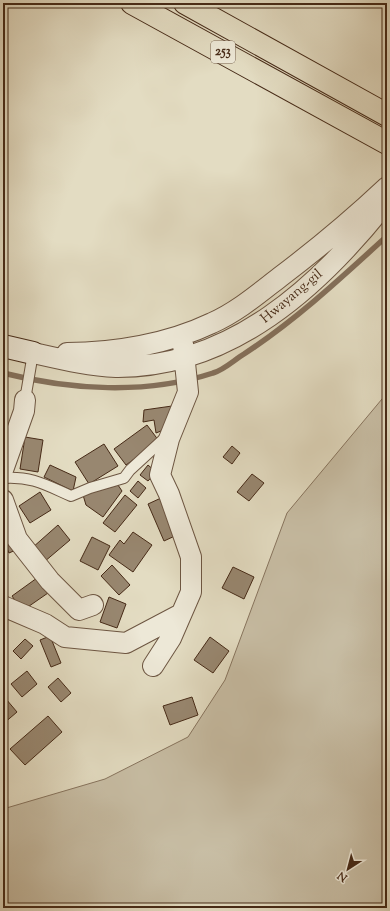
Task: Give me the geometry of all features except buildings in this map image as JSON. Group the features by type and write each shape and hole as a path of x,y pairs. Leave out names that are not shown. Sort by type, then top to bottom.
{"highway":[{"name":"253","path":"132,3 314,101 387,143"},
{"name":"253","path":"185,3 387,115"}],"street":[{"name":"Hwayang-gil","path":"31,362 74,353 126,348 181,335 212,323 243,306 360,213 387,187"},
{"name":"Hwayang-gil","path":"3,346 31,362 117,367 186,362 232,340 265,321 283,308 321,274 387,201"},
{"path":"154,666 171,638 191,592 191,557 169,494 160,474 173,430 188,392 186,362 181,335"},
{"path":"3,470 24,411 26,400"},
{"path":"3,500 17,540 50,581 79,610 93,605"},
{"path":"3,606 45,624 65,637 126,643 181,614"}],"lane":[{"path":"26,400 31,362"},
{"path":"3,478 18,477 33,479 71,496 90,488 124,478 130,470 173,430"}],"shaded area":[{"path":"387,393 387,908 3,908 3,809 105,779 188,737 225,680 287,513"}],"waterway":[{"path":"3,373 55,383 108,388 161,385 217,372 263,341 300,313 387,236"}]}
